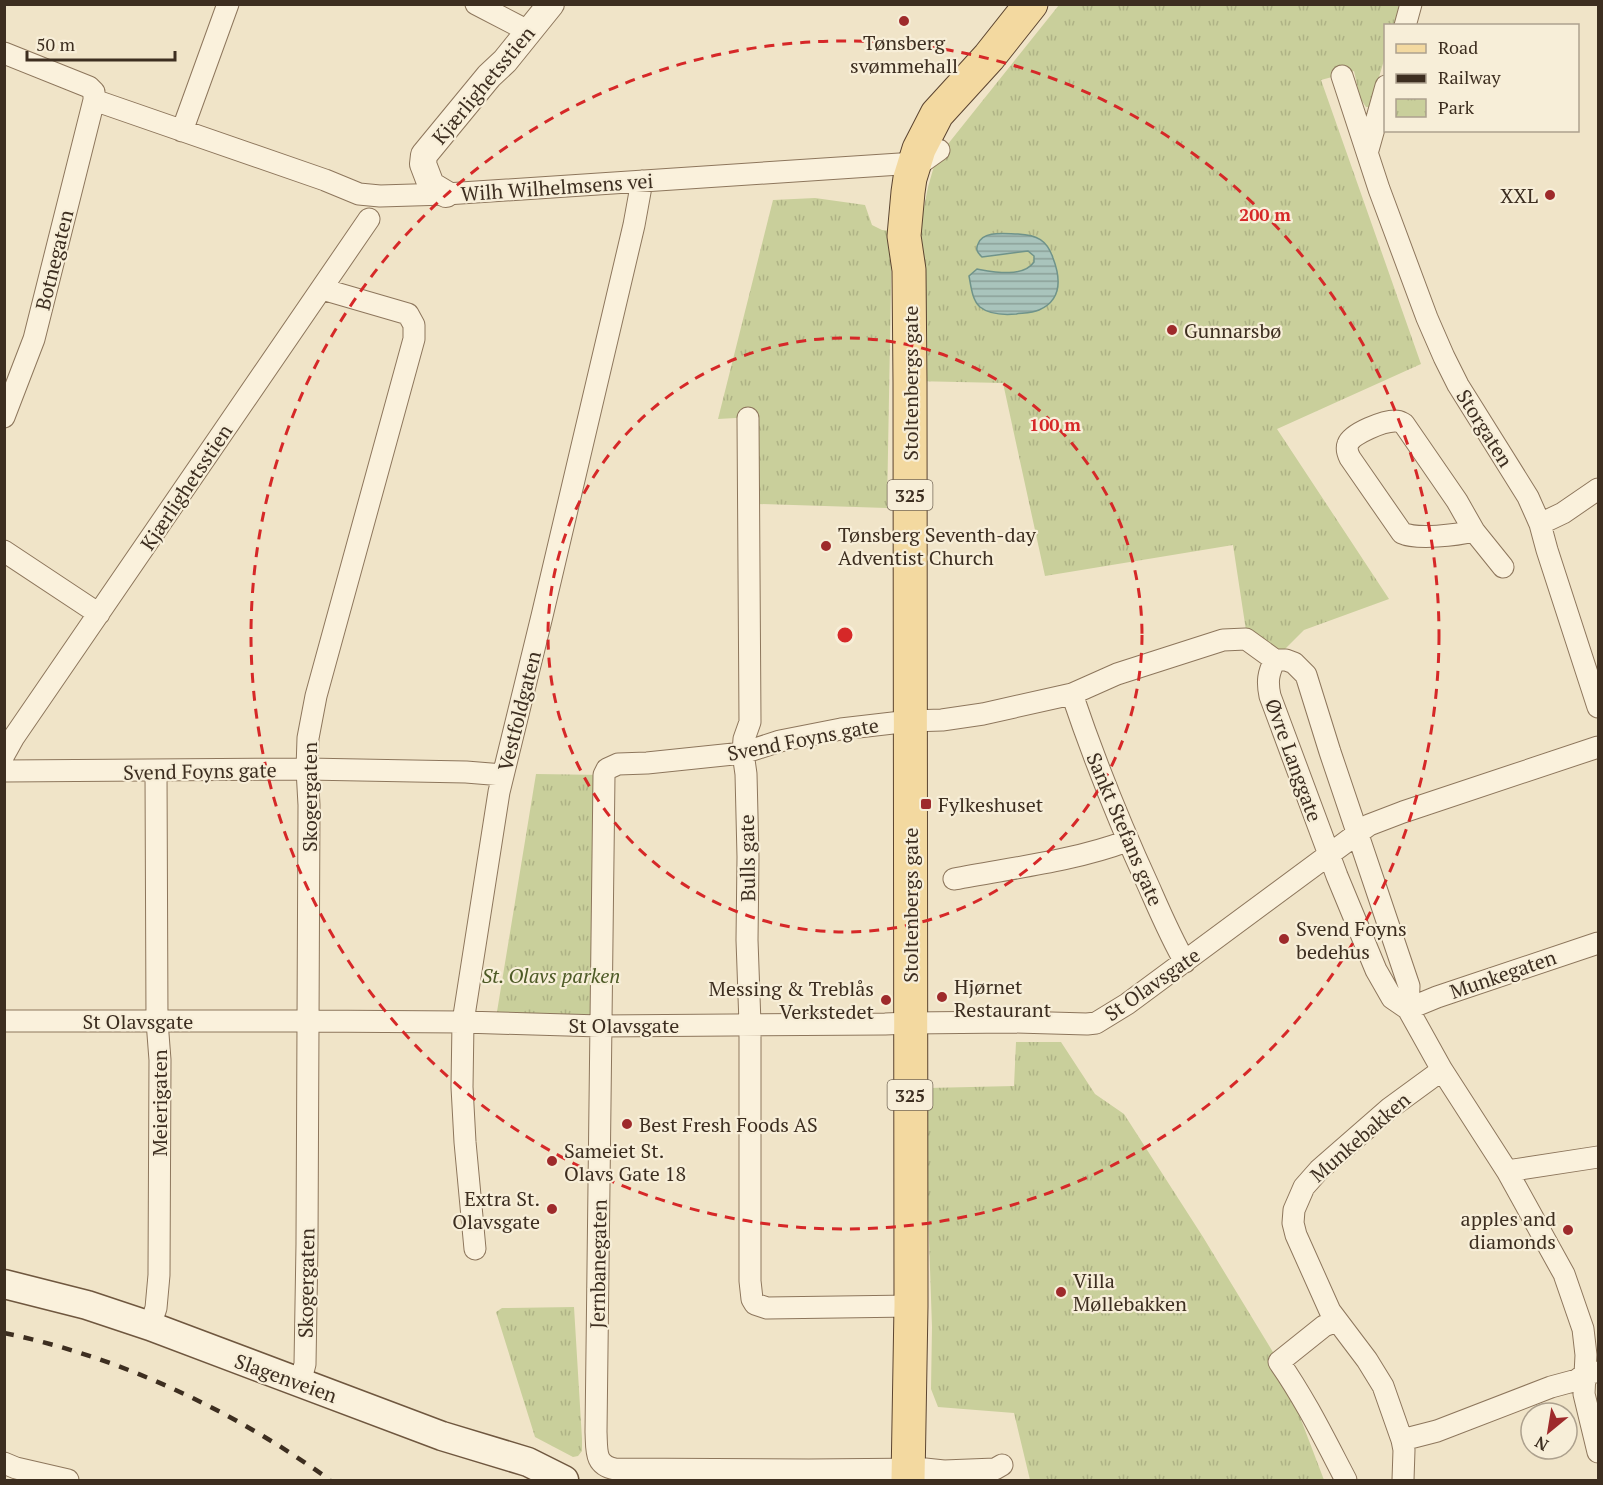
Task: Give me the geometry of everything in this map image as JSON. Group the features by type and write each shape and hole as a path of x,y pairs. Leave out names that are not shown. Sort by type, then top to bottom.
{"main road":[{"name":"Stoltenbergs gate","path":"910,1477 909,270 904,236 908,192 927,156 925,136 938,114 989,57 1031,4"},
{"name":"Slagenveien","path":"4,1284 87,1305 150,1326 442,1436 528,1462 564,1480"}],"street":[{"path":"182,131 228,4"},
{"path":"476,4 528,32"},
{"name":"Kjærlighetsstien","path":"446,194 431,184 423,164 424,155 551,4"},
{"path":"1406,24 1411,4"},
{"name":"Wilh Wilhelmsens vei","path":"4,53 89,87 94,92 94,100 326,180 359,194 380,196 446,194 642,181 927,156"},
{"name":"Storgaten","path":"1342,76 1379,189 1444,357 1458,385 1528,497 1540,524 1599,707"},
{"name":"Storgaten","path":"1368,151 1384,92"},
{"name":"Botnegaten","path":"4,417 34,339 94,100"},
{"name":"Vestfoldgaten","path":"475,1249 462,1087 463,1022 499,792 545,605 642,181"},
{"name":"Kjærlighetsstien","path":"4,754 369,219"},
{"name":"Skogergaten","path":"300,1383 305,1364 308,738 316,696 414,339 414,326 408,314 322,289"},
{"name":"Bulls gate","path":"748,418 750,722 744,739 743,753 746,774 748,857 749,1194 752,1299 755,1304 767,1308 911,1306"},
{"path":"1474,531 1457,535 1405,535 1350,458 1347,451 1350,440 1380,424 1393,421 1404,424 1457,501 1474,531 1503,567"},
{"path":"1540,524 1563,513 1599,489"},
{"path":"4,551 99,614"},
{"name":"Svend Foyns gate","path":"600,1026 604,775 607,769 618,764 743,753 780,741 841,729 983,714 1072,693 1117,674 1222,640 1246,639 1275,660"},
{"name":"Øvre Langgate","path":"1408,1009 1408,986 1306,675 1294,663 1275,660 1268,672 1270,696 1329,856 1376,970 1392,998 1408,1009 1442,1070 1507,1171 1564,1274 1583,1329 1586,1355 1592,1373 1584,1395 1599,1452"},
{"name":"Sankt Stefans gate","path":"1072,693 1127,841 1185,962"},
{"name":"St Olavsgate","path":"4,1021 463,1022 600,1026 1096,1023 1127,1004 1185,962 1369,825 1599,747"},
{"name":"Svend Foyns gate","path":"4,771 307,770 466,772 503,775"},
{"name":"Meierigaten","path":"150,1326 156,1308 159,1275 160,1060 156,771"},
{"path":"954,879 1082,855 1127,841"},
{"name":"Munkegaten","path":"1408,1009 1437,997 1599,943"},
{"name":"Jernbanegaten","path":"600,1026 596,1432 598,1456 603,1464 615,1469 809,1470 910,1477"},
{"name":"Munkebakken","path":"1402,1480 1404,1450 1402,1440 1383,1386 1325,1300 1296,1235 1293,1223 1294,1210 1304,1187 1319,1170 1390,1108 1442,1070"},
{"path":"1507,1171 1599,1157"},
{"path":"1337,1321 1324,1326 1279,1362 1314,1419 1346,1480"},
{"path":"1402,1440 1437,1431 1592,1373"},
{"path":"4,1463 68,1480"},
{"path":"910,1477 925,1468 944,1471 995,1469 1002,1465"}],"green space":[{"path":"1059,5 1402,5 1396,24 1384,24 1384,60 1370,107 1366,107 1360,98 1354,71 1321,80 1421,364 1277,429 1389,599 1304,630 1285,649 1274,656 1247,637 1233,545 1045,576 1003,383 913,381 919,232 936,159"},
{"path":"815,198 865,205 872,225 882,230 892,231 887,508 758,504 753,417 718,419 773,200"},
{"name":"St. Olavs parken","path":"536,774 604,775 599,1024 495,1024"},
{"path":"1016,1042 1061,1042 1095,1094 1124,1114 1203,1237 1279,1362 1324,1480 1030,1480 1014,1413 938,1407 931,1389 928,1088 1014,1086"},
{"path":"574,1307 582,1451 578,1456 573,1457 535,1437 496,1312 502,1308"}],"water":[{"path":"1018,234 1036,237 1048,247 1057,274 1056,295 1047,306 1033,312 997,314 988,312 975,301 969,276 977,269 1008,273 1023,270 1034,262 1034,256 1028,251 982,257 977,251 977,246 981,240 990,235"}],"railway":[{"path":"4,1333 91,1356 175,1390 255,1431 330,1480"}],"place":[{"name":"Tønsberg svømmehall","path":"904,21"},
{"name":"XXL","path":"1550,195"},
{"name":"Gunnarsbø","path":"1172,330"},
{"name":"Tønsberg Seventh-day Adventist Church","path":"826,546"},
{"name":"Fylkeshuset","path":"926,804"},
{"name":"Svend Foyns bedehus","path":"1284,939"},
{"name":"Hjørnet Restaurant","path":"942,997"},
{"name":"Messing & Treblås Verkstedet","path":"886,1000"},
{"name":"Best Fresh Foods AS","path":"627,1124"},
{"name":"Sameiet St. Olavs Gate 18","path":"552,1161"},
{"name":"Extra St. Olavsgate","path":"552,1209"},
{"name":"apples and diamonds","path":"1568,1230"},
{"name":"Villa Møllebakken","path":"1061,1292"}]}
